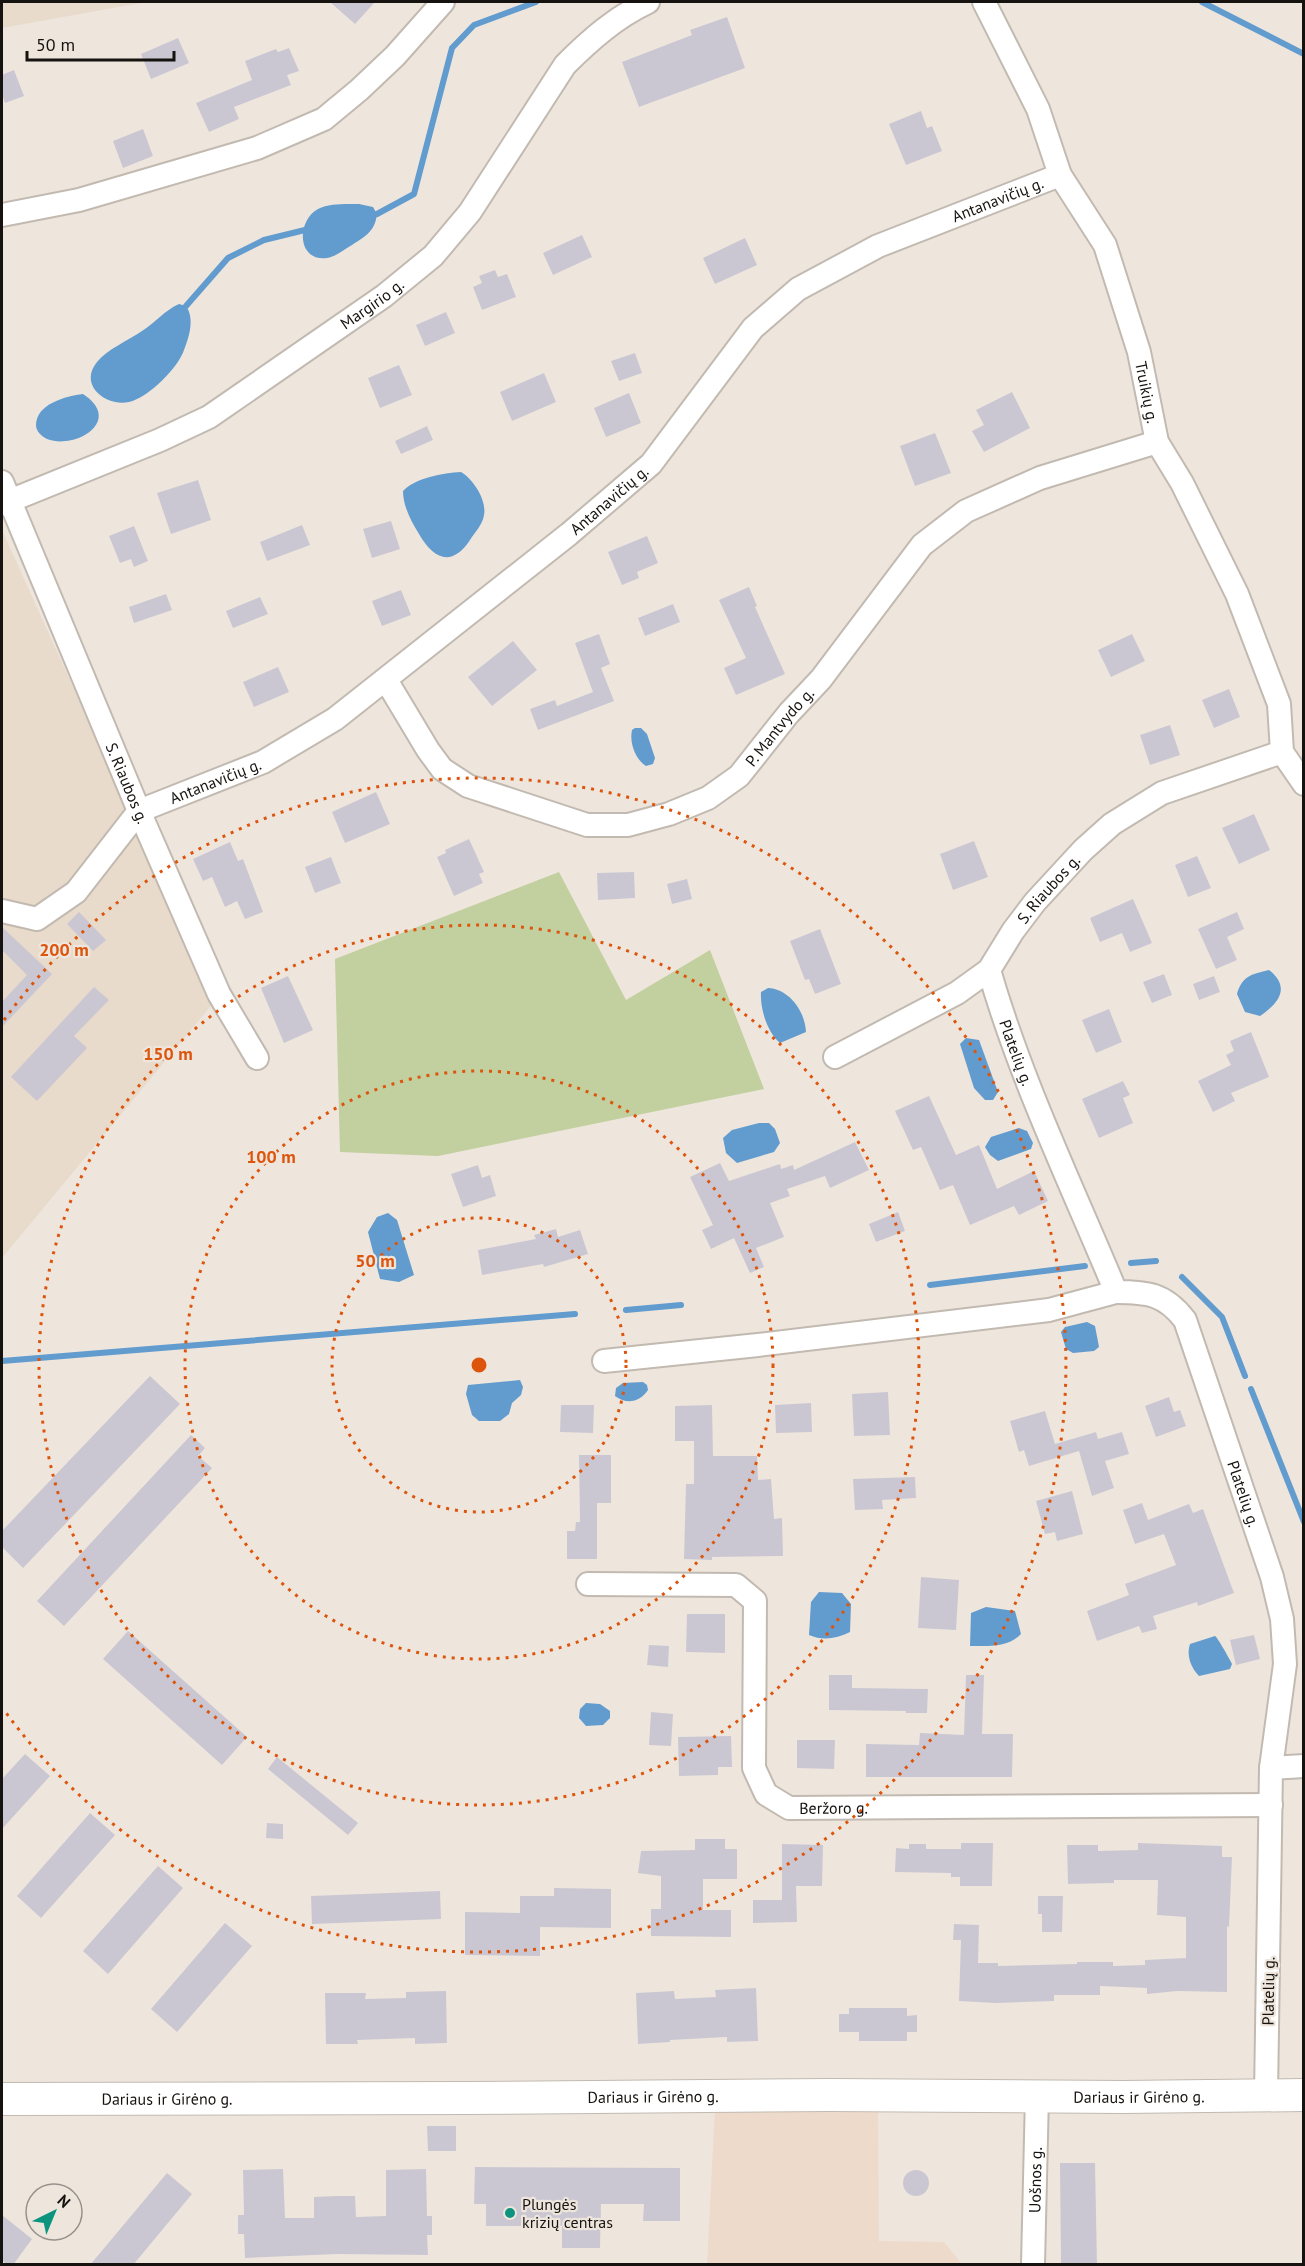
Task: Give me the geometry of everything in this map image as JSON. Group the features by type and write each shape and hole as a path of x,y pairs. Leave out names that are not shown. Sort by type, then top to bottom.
{"main road":[{"name":"Dariaus ir Girėno g.","path":"2,2098 1304,2095"}],"street":[{"path":"2,215 79,200 257,148 324,119 395,56 443,2"},
{"name":"Margirio g.","path":"4,495 160,440 209,417 384,296 433,256 470,212 565,65 585,45 623,14 648,2"},
{"name":"Truikių g.","path":"984,2 1038,109 1060,175 1106,244 1139,352 1157,442 1182,483 1237,594 1278,704 1281,752"},
{"name":"Antanavičių g.","path":"139,811 263,762 335,719 386,680 569,534 651,464 753,328 798,289 878,246 1060,175"},
{"name":"P. Mantvydo g.","path":"386,680 442,769 468,786 587,825 628,825 669,814 708,798 739,776 789,713 821,679 922,545 966,511 1040,478 1157,442"},
{"name":"S. Riaubos g.","path":"4,495 219,994 256,1058"},
{"path":"1281,752 1304,784"},
{"name":"S. Riaubos g.","path":"835,1057 957,993 989,970 1013,931 1035,902 1083,850 1112,824 1162,793 1281,752"},
{"path":"2,911 37,920 76,892 139,811"},
{"name":"Platelių g.","path":"989,970 1002,1014 1024,1072 1116,1292 1142,1292 1164,1299 1176,1308 1185,1320 1272,1577 1282,1619 1285,1664 1271,1768 1266,2096"},
{"path":"604,1361 758,1346 1048,1310 1116,1292"},
{"name":"Beržoro g.","path":"588,1584 736,1585 756,1601 754,1768 766,1794 789,1808 1271,1805"},
{"path":"1271,1768 1304,1766"},
{"name":"Uošnos g.","path":"1033,2265 1037,2095"}],"shaded area":[{"path":"2,2 147,2 2,28"},
{"path":"2,530 215,1001 2,1258"},
{"path":"715,2106 878,2109 879,2241 944,2242 962,2264 707,2264"}],"green space":[{"path":"559,872 626,1000 710,950 764,1089 438,1156 340,1152 335,959"}],"water":[{"path":"359,204 373,207 377,214 369,232 337,255 317,258 310,254 305,247 303,231 311,215 318,209 328,206"},
{"path":"179,304 186,306 189,311 190,328 181,357 169,373 145,395 129,402 112,401 97,392 91,379 92,371 101,357"},
{"path":"83,394 94,404 99,414 97,423 91,431 82,437 58,441 47,439 39,433 36,427 37,418 46,406 61,399"},
{"path":"461,472 474,485 481,497 484,509 483,518 479,528 463,549 450,557 443,557 431,550 419,534 410,519 403,491 408,486 422,480"},
{"path":"641,728 647,734 655,758 653,764 646,766 636,755 632,746 632,730"},
{"path":"1269,970 1280,983 1281,989 1277,1000 1260,1016 1245,1012 1237,994 1239,988 1253,975"},
{"path":"768,988 783,992 794,1002 803,1016 806,1032 780,1043 775,1038 765,1020 762,1006 761,992"},
{"path":"966,1038 979,1040 998,1092 993,1100 985,1100 974,1088 960,1044"},
{"path":"759,1123 769,1123 775,1129 780,1143 774,1152 737,1163 726,1153 723,1138 732,1130"},
{"path":"1019,1128 1027,1131 1033,1143 1031,1149 998,1161 990,1155 985,1147 991,1137"},
{"path":"388,1213 397,1220 414,1275 399,1282 380,1279 368,1232 377,1217"},
{"path":"1087,1322 1095,1326 1099,1347 1094,1351 1073,1353 1066,1349 1061,1332 1065,1327"},
{"path":"520,1380 523,1387 521,1395 512,1403 509,1414 500,1421 479,1421 472,1415 466,1394 468,1385"},
{"path":"643,1382 647,1385 648,1390 637,1400 624,1401 615,1396 616,1388 623,1383"},
{"path":"819,1592 842,1593 851,1604 850,1632 830,1638 809,1635 811,1602"},
{"path":"986,1607 1015,1611 1021,1634 1004,1644 970,1646 971,1613"},
{"path":"1215,1636 1232,1664 1230,1669 1199,1676 1190,1661 1190,1644"},
{"path":"586,1703 600,1704 610,1711 610,1718 603,1725 586,1726 579,1718 580,1709"}],"building":[{"path":"330,2 375,2 355,24"},
{"path":"727,17 745,68 639,107 622,62 692,35 690,30"},
{"path":"178,38 189,63 151,79 141,54"},
{"path":"289,48 299,71 287,75 291,85 234,107 239,119 209,132 196,103 252,80 245,61 276,49 278,52"},
{"path":"14,70 24,96 5,103 2,94 2,75"},
{"path":"921,111 927,128 932,126 942,151 906,165 889,124"},
{"path":"143,129 153,156 123,168 113,141"},
{"path":"582,235 592,257 553,275 543,253"},
{"path":"745,238 757,265 715,284 703,258"},
{"path":"495,270 498,277 507,274 516,297 482,310 473,287 482,283 479,276"},
{"path":"446,312 455,333 425,346 416,325"},
{"path":"635,353 642,373 619,381 611,361"},
{"path":"399,365 412,395 380,408 368,378"},
{"path":"544,373 556,402 512,421 500,392"},
{"path":"1012,392 1030,428 984,452 972,431 984,425 976,410"},
{"path":"629,393 641,423 606,437 594,408"},
{"path":"427,426 433,440 401,454 395,441"},
{"path":"935,433 951,473 915,486 900,446"},
{"path":"198,480 211,520 171,534 157,493"},
{"path":"391,521 400,549 372,558 363,529"},
{"path":"302,525 310,545 267,561 260,542"},
{"path":"134,526 148,561 134,567 131,559 120,563 109,536"},
{"path":"647,536 658,563 637,572 639,578 622,585 608,552"},
{"path":"749,587 757,606 755,607 785,674 736,695 724,668 746,658 719,600"},
{"path":"401,590 411,615 382,626 372,601"},
{"path":"166,594 172,610 134,623 129,607"},
{"path":"260,597 268,614 233,628 226,611"},
{"path":"673,604 680,622 645,636 638,618"},
{"path":"599,634 610,664 601,668 614,701 538,730 530,709 555,700 557,706 593,692 575,643"},
{"path":"1132,634 1145,661 1111,677 1098,650"},
{"path":"513,641 537,670 492,706 468,677"},
{"path":"278,667 289,692 254,707 243,682"},
{"path":"1229,689 1240,717 1214,728 1202,700"},
{"path":"1170,725 1180,755 1150,765 1140,735"},
{"path":"376,792 390,824 345,843 332,812"},
{"path":"1254,814 1270,850 1239,864 1222,828"},
{"path":"469,839 484,872 479,874 483,883 454,896 437,857 446,853 445,850"},
{"path":"974,841 988,877 953,890 940,854"},
{"path":"230,842 238,861 243,859 263,912 245,919 237,901 225,907 212,877 203,881 193,859"},
{"path":"1197,856 1211,888 1188,897 1175,865"},
{"path":"331,857 341,883 315,893 305,867"},
{"path":"634,872 635,898 598,900 597,873"},
{"path":"687,879 692,899 672,904 667,884"},
{"path":"1133,899 1152,943 1130,952 1122,933 1100,942 1090,918"},
{"path":"79,912 106,940 93,951 67,924"},
{"path":"1237,912 1244,929 1227,937 1237,960 1216,969 1198,929"},
{"path":"2,927 52,974 2,1027 2,1002 27,975 2,950"},
{"path":"820,929 841,984 815,994 809,979 805,980 790,941"},
{"path":"1164,974 1172,995 1152,1003 1143,982"},
{"path":"288,976 313,1030 284,1043 261,988"},
{"path":"1214,976 1220,992 1199,1000 1193,984"},
{"path":"94,987 109,1000 74,1036 87,1048 37,1101 11,1077"},
{"path":"1109,1009 1122,1042 1096,1053 1082,1020"},
{"path":"1251,1032 1269,1077 1231,1093 1235,1101 1213,1112 1198,1081 1231,1065 1226,1055 1234,1051 1230,1041"},
{"path":"1123,1081 1130,1095 1123,1098 1133,1123 1099,1138 1082,1099"},
{"path":"929,1096 956,1155 979,1145 997,1189 1034,1171 1048,1201 1019,1215 1014,1206 970,1225 953,1185 940,1190 921,1147 913,1150 895,1111"},
{"path":"855,1142 869,1170 830,1188 825,1176 787,1189 790,1196 770,1203 784,1237 756,1248 764,1267 750,1273 734,1238 711,1249 702,1230 713,1225 690,1177 720,1163 729,1181 780,1164 781,1169 793,1165 794,1170"},
{"path":"478,1165 482,1178 490,1175 496,1196 463,1207 451,1174"},
{"path":"898,1212 905,1231 876,1242 869,1224"},
{"path":"556,1229 558,1237 580,1230 588,1254 544,1267 543,1264 482,1275 478,1250 536,1239 534,1235"},
{"path":"150,1376 180,1404 23,1568 2,1547 2,1531"},
{"path":"888,1392 890,1435 854,1436 852,1394"},
{"path":"1169,1397 1174,1412 1180,1410 1186,1426 1156,1437 1145,1406"},
{"path":"811,1403 812,1432 776,1433 775,1405"},
{"path":"561,1405 594,1405 593,1433 560,1432"},
{"path":"712,1405 713,1456 757,1456 758,1480 771,1479 774,1519 782,1518 783,1556 712,1557 712,1560 684,1559 686,1484 694,1484 694,1441 675,1441 675,1406"},
{"path":"1045,1411 1055,1444 1096,1432 1098,1439 1122,1432 1129,1454 1105,1461 1114,1488 1092,1496 1079,1451 1029,1466 1024,1450 1019,1452 1010,1421"},
{"path":"191,1435 205,1448 198,1456 212,1468 64,1626 37,1601"},
{"path":"579,1455 611,1455 611,1503 597,1503 597,1559 567,1559 567,1531 575,1531 576,1522 580,1522"},
{"path":"915,1477 916,1498 882,1500 883,1509 855,1510 853,1479"},
{"path":"1072,1491 1083,1534 1057,1541 1055,1532 1045,1534 1036,1501"},
{"path":"1142,1503 1148,1520 1189,1504 1193,1513 1203,1509 1234,1593 1198,1606 1197,1602 1153,1616 1157,1629 1142,1633 1139,1626 1097,1641 1087,1611 1129,1595 1125,1584 1176,1565 1164,1534 1135,1544 1123,1510"},
{"path":"921,1577 959,1580 956,1630 918,1628"},
{"path":"687,1614 725,1614 725,1653 686,1652"},
{"path":"128,1631 247,1737 222,1765 103,1659"},
{"path":"1254,1635 1260,1659 1236,1665 1230,1640"},
{"path":"649,1645 669,1646 668,1667 647,1665"},
{"path":"829,1675 852,1675 852,1688 928,1689 927,1713 829,1710"},
{"path":"966,1675 984,1675 982,1734 1013,1734 1012,1777 866,1777 866,1744 919,1745 920,1733 964,1735"},
{"path":"651,1712 673,1714 671,1746 649,1745"},
{"path":"731,1736 732,1767 718,1767 718,1775 679,1776 678,1737"},
{"path":"797,1740 835,1740 834,1769 797,1768"},
{"path":"25,1754 50,1776 2,1829 2,1779"},
{"path":"277,1757 358,1823 348,1835 268,1769"},
{"path":"90,1813 115,1835 41,1918 17,1896"},
{"path":"267,1823 283,1824 283,1839 266,1838"},
{"path":"695,1839 725,1839 725,1849 737,1849 737,1879 703,1879 703,1910 731,1910 731,1937 651,1936 651,1909 661,1909 661,1876 638,1873 641,1851 695,1850"},
{"path":"961,1843 993,1843 992,1886 960,1886 960,1877 951,1877 951,1873 895,1872 896,1848 909,1849 909,1844 926,1844 926,1849 961,1849"},
{"path":"1138,1843 1222,1846 1222,1857 1232,1857 1229,1927 1227,1926 1227,1992 1177,1991 1147,1994 1147,1988 1100,1986 1100,1995 1054,1995 1054,2001 996,2003 959,2001 961,1940 953,1940 954,1924 979,1925 978,1963 998,1963 998,1966 1077,1964 1077,1962 1113,1962 1113,1966 1145,1965 1145,1960 1186,1958 1186,1917 1157,1915 1158,1880 1114,1880 1114,1883 1068,1884 1067,1845 1098,1845 1098,1851 1138,1850"},
{"path":"782,1844 823,1845 822,1886 796,1886 797,1922 753,1923 753,1900 782,1900"},
{"path":"158,1866 183,1888 108,1974 83,1951"},
{"path":"554,1888 611,1889 611,1928 540,1927 540,1956 465,1955 465,1912 520,1913 520,1896 554,1896"},
{"path":"440,1891 441,1919 312,1924 311,1896"},
{"path":"1038,1896 1063,1896 1062,1932 1042,1932 1042,1914 1038,1914"},
{"path":"225,1923 252,1946 177,2032 151,2009"},
{"path":"756,1988 758,2041 727,2042 727,2037 638,2044 636,1993 674,1991 675,1999 716,1997 715,1990"},
{"path":"446,1991 447,2043 415,2044 415,2038 357,2040 358,2044 326,2044 325,1993 366,1993 365,1999 406,1998 406,1992"},
{"path":"849,2008 907,2008 907,2016 917,2015 917,2032 907,2032 907,2041 859,2041 859,2032 839,2032 839,2014 849,2014"},
{"path":"427,2126 456,2126 456,2151 428,2151"},
{"path":"1060,2163 1095,2163 1097,2265 1061,2265"},
{"name":"Plungės krizių centras","path":"475,2167 680,2168 680,2221 643,2221 644,2204 601,2204 600,2248 562,2248 562,2226 486,2226 486,2204 474,2204"},
{"path":"283,2169 285,2218 314,2218 314,2197 336,2196 355,2196 356,2217 386,2216 386,2170 426,2169 427,2216 432,2216 432,2235 427,2235 428,2255 337,2254 245,2258 244,2234 238,2234 238,2215 244,2215 243,2170"},
{"path":"916,2170 925,2174 929,2183 925,2192 916,2196 907,2192 903,2183 907,2174"},
{"path":"167,2173 192,2194 133,2265 90,2265"},
{"path":"2,2215 24,2233 24,2242 30,2242 13,2265 7,2265 2,2260"}],"waterway":[{"path":"369,216 414,194 452,48 474,25 536,2"},
{"path":"1202,2 1304,54"},
{"path":"186,306 228,258 264,240 309,229"},
{"path":"1131,1263 1156,1261"},
{"path":"930,1285 1085,1266"},
{"path":"1182,1277 1222,1317 1245,1376"},
{"path":"626,1310 681,1305"},
{"path":"2,1361 575,1314"},
{"path":"1251,1389 1304,1522"}],"place":[{"name":"Plungės krizių centras","path":"510,2213"}]}
